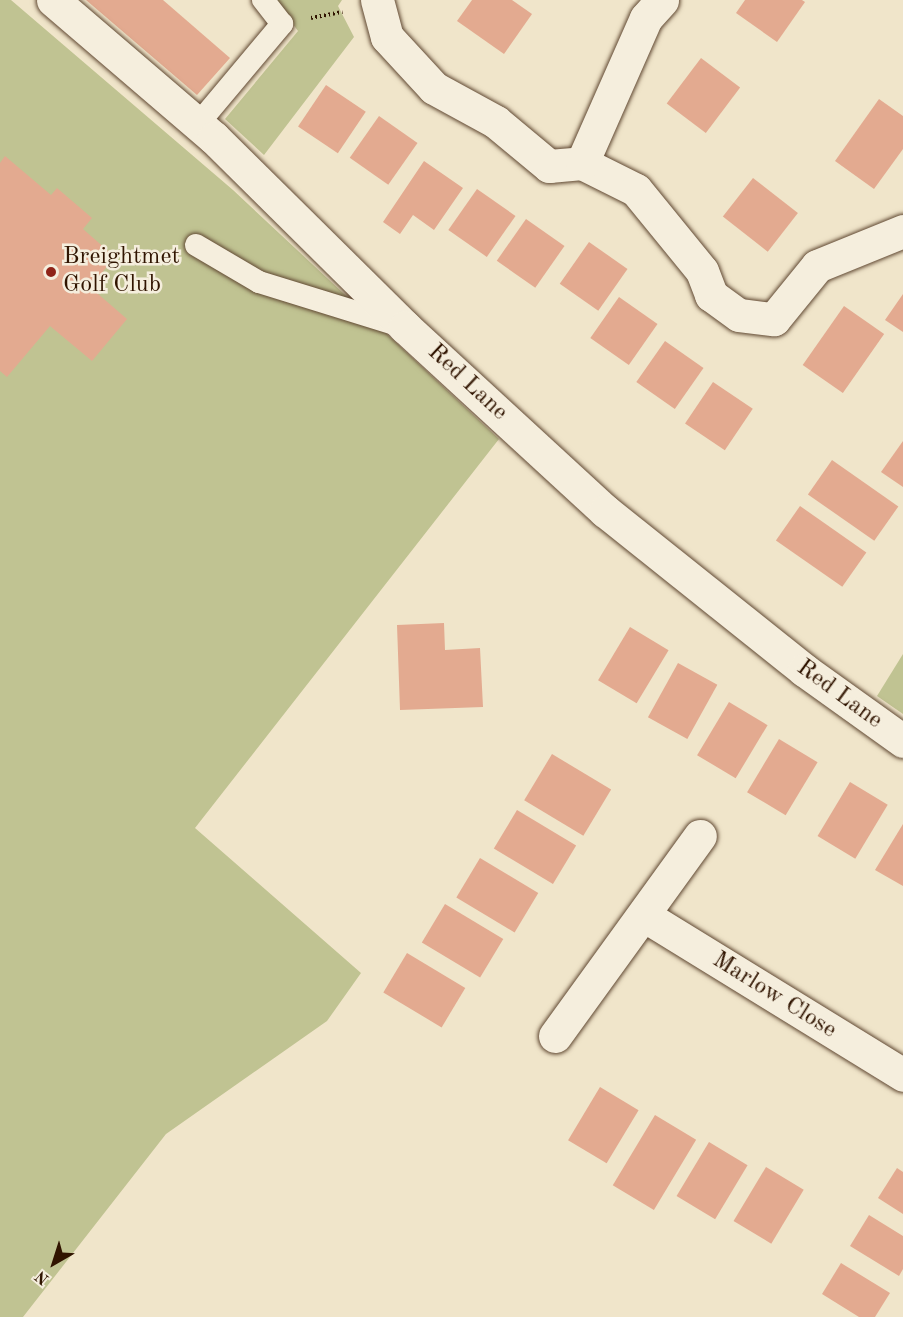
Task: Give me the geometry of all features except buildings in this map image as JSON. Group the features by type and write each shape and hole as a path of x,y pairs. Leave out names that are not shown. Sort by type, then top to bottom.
{"street":[{"name":"Red Lane","path":"53,0 198,124 405,327 605,511 804,670 903,741"},
{"path":"582,163 646,18 662,0"},
{"path":"362,6 434,88 496,122 549,166 582,163 636,190 702,271 711,295 739,315 774,319 817,266 903,231"},
{"path":"555,1036 645,916 700,836"},
{"name":"Marlow Close","path":"645,916 903,1075"}],"lane":[{"path":"198,124 282,24 263,0"},
{"path":"196,245 259,282 405,327"}],"path":[{"path":"282,24 362,6"}],"green space":[{"name":"Breightmet Golf Club","path":"0,0 11,0 233,190 499,439 195,828 361,973 327,1021 166,1134 23,1317 0,1317"},
{"path":"275,0 342,0 338,6 354,37 264,155 225,119 298,31"},
{"path":"903,654 903,714 877,696"}],"place":[{"name":"Breightmet Golf Club","path":"51,272"}]}
